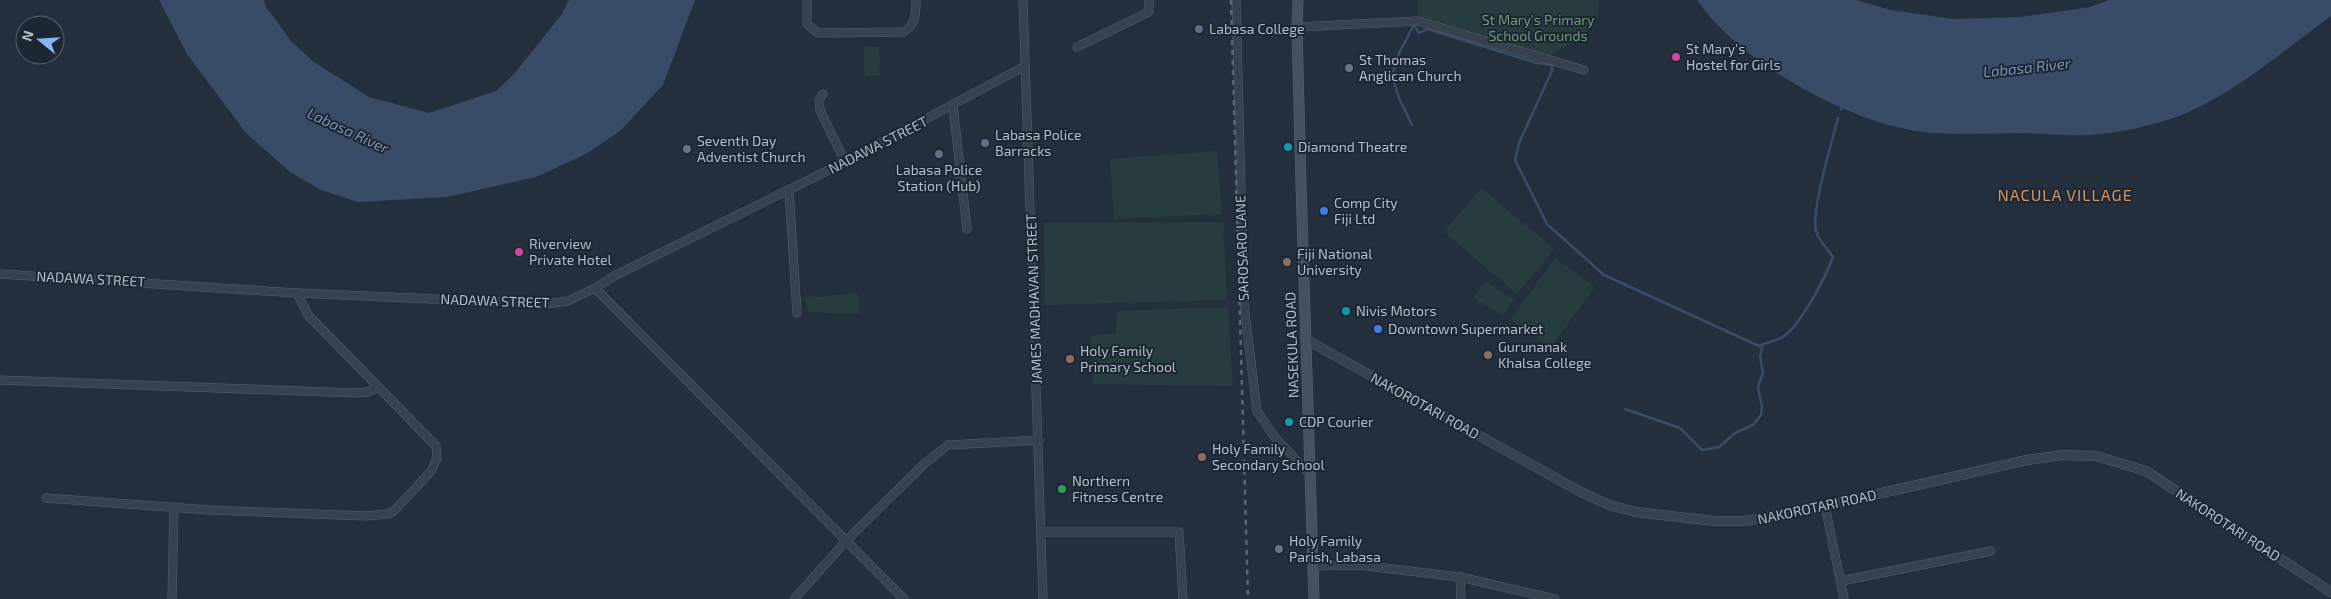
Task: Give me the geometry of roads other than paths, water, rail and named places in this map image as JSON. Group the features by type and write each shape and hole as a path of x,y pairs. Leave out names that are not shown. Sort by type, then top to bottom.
{"main road":[{"name":"NASEKULA ROAD","path":"1298,0 1297,27 1305,339 1314,599"}],"street":[{"path":"807,0 807,24 818,33 903,32 911,28 914,22 916,0"},
{"name":"JAMES MADHAVAN STREET","path":"1024,0 1043,599"},
{"path":"1077,47 1149,12 1149,0"},
{"name":"SAROSARO LANE","path":"1236,0 1244,304 1256,410 1273,435 1311,476"},
{"path":"1297,27 1418,22 1584,70"},
{"name":"NADAWA STREET","path":"0,274 297,293 547,304 568,301 633,266 845,162 1025,66"},
{"path":"823,94 819,100 820,110 845,162"},
{"path":"953,106 967,229"},
{"path":"789,190 797,313"},
{"path":"595,288 904,599"},
{"path":"46,498 174,507 367,516 387,514 394,511 430,471 437,458 436,446 308,315 297,293"},
{"name":"NAKOROTARI ROAD","path":"1305,339 1579,491 1609,505 1636,512 1714,521 1745,521 1825,506 2027,460 2064,454 2096,456 2146,471 2331,592"},
{"path":"0,380 355,393 368,392 378,387"},
{"path":"794,599 846,541 924,464 948,444 1039,440"},
{"path":"1825,506 1844,599"},
{"path":"172,599 174,507"},
{"path":"1042,532 1179,532 1183,599"},
{"path":"1841,581 1991,551"},
{"path":"1313,566 1358,565 1460,577 1555,599"},
{"path":"1460,577 1461,599"}],"water":[{"name":"Labasa River","path":"159,0 264,0 266,7 291,41 314,62 369,97 429,113 496,91 514,74 562,14 569,0 695,0 663,85 620,131 586,154 536,177 447,197 358,202 321,190 290,172 246,133 187,54"},
{"name":"Labasa River","path":"1697,0 1856,0 1891,10 1953,19 2021,17 2090,7 2109,0 2331,0 2331,16 2237,85 2217,98 2176,117 2123,131 2091,135 1956,134 1930,133 1889,125 1858,115 1827,101 1765,65 1738,44 1715,22"}],"waterway":[{"path":"1412,125 1399,98 1392,75 1399,53 1414,25 1419,33 1427,29 1537,63 1552,65 1552,71 1519,143 1515,160 1547,224 1604,275 1759,346 1781,338 1796,324 1818,289 1833,257 1817,234 1815,221 1819,192 1838,118"},
{"path":"1841,110 1842,106"},
{"path":"1625,409 1680,428 1702,450 1719,447 1735,433 1753,425 1761,415 1762,407 1758,387 1763,373 1760,357 1763,344"}],"railway":[{"path":"1231,0 1248,599"}],"place":[{"name":"Labasa College","path":"1199,29"},
{"name":"St Mary's Hostel for Girls","path":"1676,57"},
{"name":"St Thomas Anglican Church","path":"1349,68"},
{"name":"Labasa Police Barracks","path":"985,143"},
{"name":"Diamond Theatre","path":"1288,147"},
{"name":"Seventh Day Adventist Church","path":"687,149"},
{"name":"Labasa Police Station (Hub)","path":"939,154"},
{"name":"Comp City Fiji Ltd","path":"1324,211"},
{"name":"Riverview Private Hotel","path":"519,252"},
{"name":"Fiji National University","path":"1287,262"},
{"name":"Nivis Motors","path":"1346,311"},
{"name":"Downtown Supermarket","path":"1378,329"},
{"name":"Gurunanak Khalsa College","path":"1488,355"},
{"name":"Holy Family Primary School","path":"1070,359"},
{"name":"CDP Courier","path":"1289,422"},
{"name":"Holy Family Secondary School","path":"1202,457"},
{"name":"Northern Fitness Centre","path":"1062,489"},
{"name":"Holy Family Parish, Labasa","path":"1279,549"}],"district":[{"name":"NACULA VILLAGE","path":"2065,195"}],"park label":[{"name":"St Mary's Primary School Grounds","path":"1538,28"}]}
